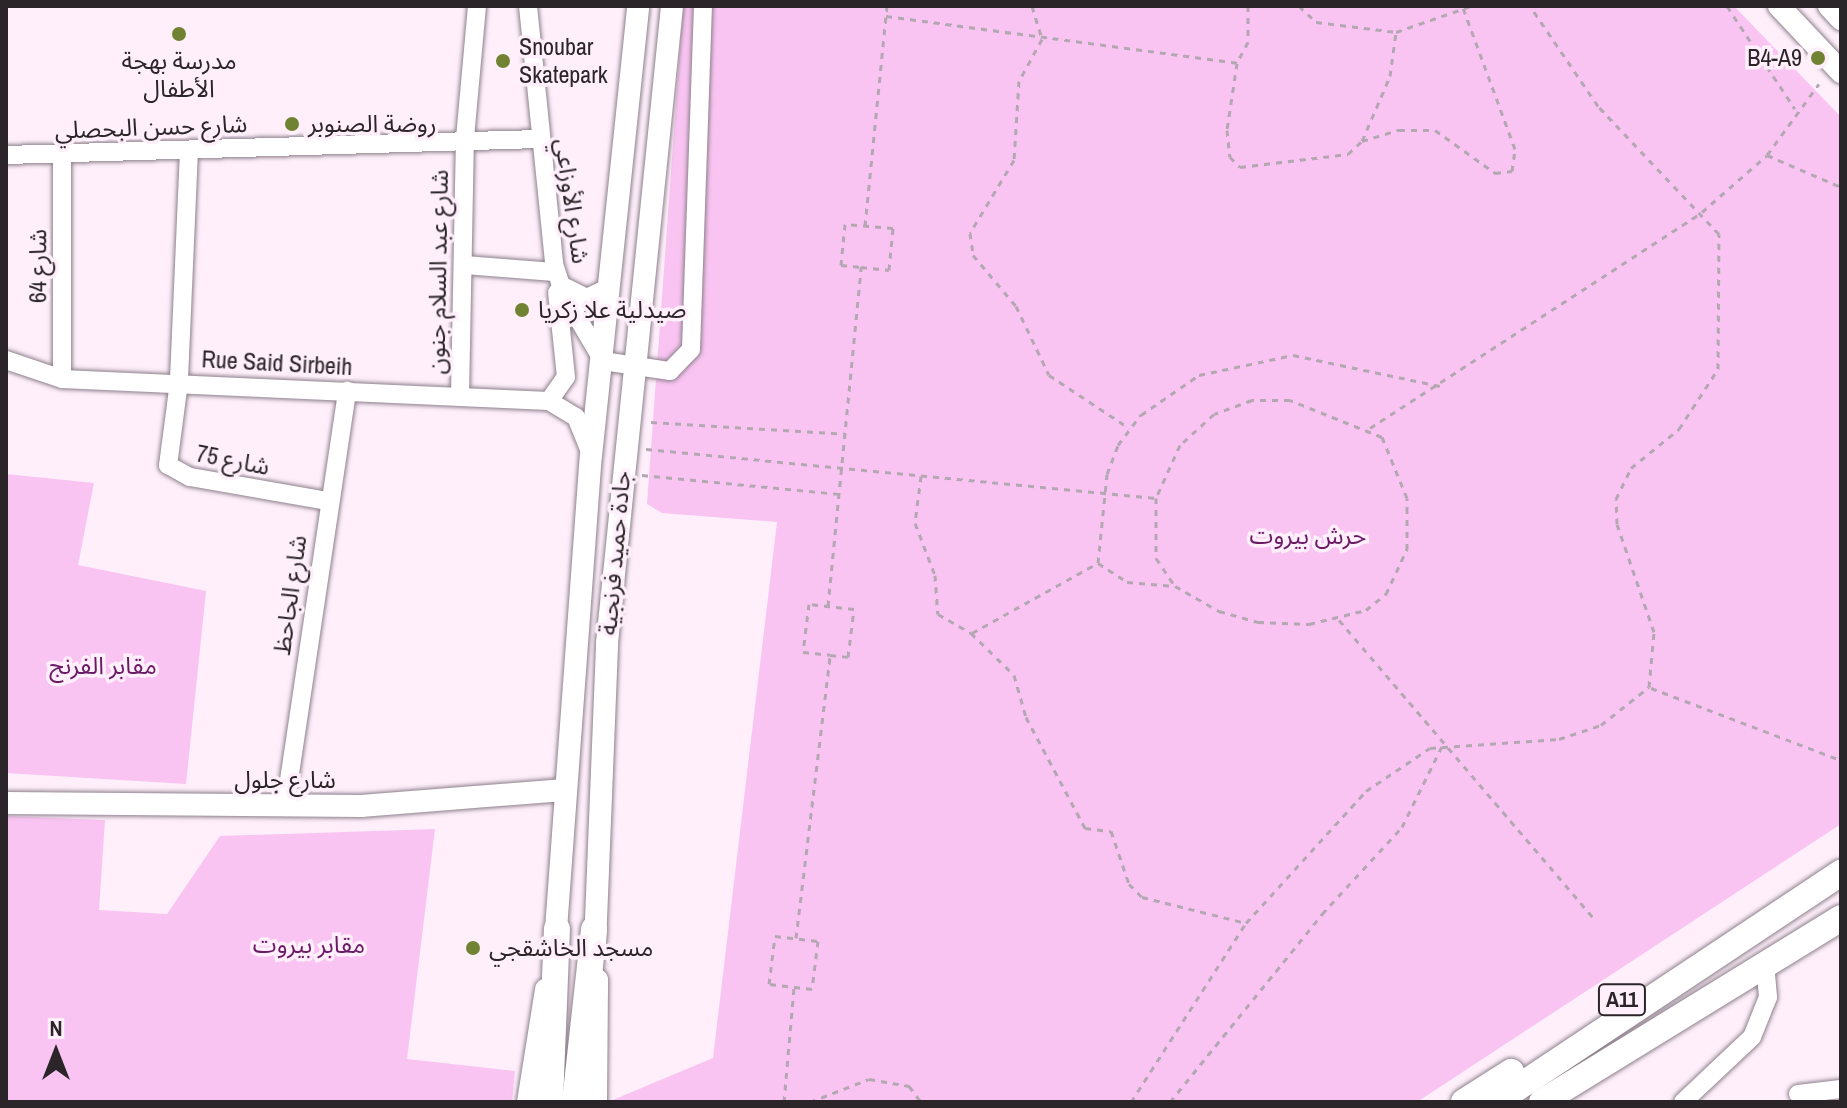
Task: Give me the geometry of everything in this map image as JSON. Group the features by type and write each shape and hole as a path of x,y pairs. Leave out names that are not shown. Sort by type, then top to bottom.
{"highway":[{"name":"A11","path":"1464,1102 1702,949 1786,910 1841,873"},
{"path":"1496,1102 1786,910"},
{"name":"A11","path":"1571,1102 1766,974 1796,946 1841,918"},
{"name":"جادة حميد فرنجية","path":"550,1102 557,929"},
{"name":"جادة حميد فرنجية","path":"575,1102 594,929"},
{"path":"1542,1102 1796,946"}],"main road":[{"name":"جادة حميد فرنجية","path":"557,929 564,790 591,456 638,6"},
{"name":"جادة حميد فرنجية","path":"594,929 627,421 672,6"},
{"path":"1779,6 1841,72"},
{"path":"557,275 587,300 608,290"},
{"name":"شارع جلول","path":"6,803 285,807 564,790"},
{"path":"528,1102 557,929"},
{"path":"594,929 596,1102"}],"street":[{"name":"شارع عبد السلام جنون","path":"460,396 465,138 477,6"},
{"name":"شارع الأوزاعي","path":"528,6 538,139 557,275 600,359"},
{"path":"600,359 632,367 670,371 691,349 703,6"},
{"name":"شارع حسن البحصلي","path":"6,155 465,138 538,139"},
{"path":"179,382 189,150"},
{"name":"شارع 64","path":"62,154 62,379"},
{"path":"464,265 557,275 566,377 549,401 582,425 591,456"},
{"name":"Rue Said Sirbeih","path":"6,360 62,379 549,401"},
{"name":"شارع 75","path":"179,382 172,470 328,501"},
{"name":"شارع الجاحظ","path":"285,807 328,501 347,391"},
{"path":"1683,1102 1752,1037 1768,997 1766,974"},
{"path":"1798,1094 1841,1089"}],"path":[{"path":"865,226 887,6"},
{"path":"1032,6 1042,39 1019,81 1014,160 970,233 973,255 1016,306 1049,375 1129,428"},
{"path":"1248,6 1248,42 1237,63 1227,145 1240,167 1338,160 1362,141 1399,130 1435,130 1495,173 1512,171 1515,149 1463,8"},
{"path":"1299,6 1316,22 1396,32 1471,6"},
{"path":"1131,1102 1246,923 1366,791 1443,744 1559,739 1601,725 1649,687 1654,632 1616,499 1631,468 1679,429 1718,369 1719,234 1702,212 1598,106 1530,6"},
{"path":"1727,6 1795,109"},
{"path":"886,16 1237,63"},
{"path":"1362,141 1390,76 1396,32"},
{"path":"1370,428 1440,386 1702,212 1767,155 1795,109 1819,84"},
{"path":"1767,155 1841,187"},
{"path":"845,224 893,228 889,270 861,267 841,265 845,224"},
{"path":"828,606 861,267"},
{"path":"1098,563 1105,493 1129,428 1199,375 1268,356 1318,356 1440,386"},
{"path":"1290,400 1370,428 1401,474 1407,549 1386,594 1339,620 1258,622 1219,611 1175,586 1156,560 1156,498 1180,445 1233,404 1290,400"},
{"path":"627,421 845,434"},
{"path":"625,447 1156,498"},
{"path":"623,473 839,494"},
{"path":"921,476 915,523 935,575 938,614 971,633 1014,675 1026,717 1085,828 1101,827 1119,841 1129,884 1162,905 1246,923"},
{"path":"971,633 1098,563"},
{"path":"1098,563 1127,582 1175,586"},
{"path":"809,604 854,609 848,657 830,655 803,652 809,604"},
{"path":"1339,620 1593,917"},
{"path":"796,938 830,655"},
{"path":"1649,687 1841,760"},
{"path":"1170,1102 1322,914 1402,827 1443,744"},
{"path":"775,936 818,941 812,989 794,987 769,984 775,936"},
{"path":"784,1102 794,987"},
{"path":"810,1102 869,1079 909,1086 921,1102"}],"green space":[{"name":"حرش بيروت","path":"683,6 1734,6 1841,117 1841,824 1417,1102 608,1102 713,1058 777,522 662,513 647,504"},
{"name":"مقابر الفرنج","path":"6,474 94,483 78,565 206,591 186,784 6,773"},
{"name":"مقابر بيروت","path":"6,816 105,820 99,910 167,914 220,836 435,829 407,1059 515,1071 512,1102 6,1102"}],"place":[{"name":"مدرسة بهجة الأطفال","path":"179,34"},
{"name":"B4-A9","path":"1818,58"},
{"name":"Snoubar Skatepark","path":"503,61"},
{"name":"روضة الصنوبر","path":"292,124"},
{"name":"صيدلية علا زكريا","path":"522,310"},
{"name":"مسجد الخاشقجي","path":"473,948"}]}
